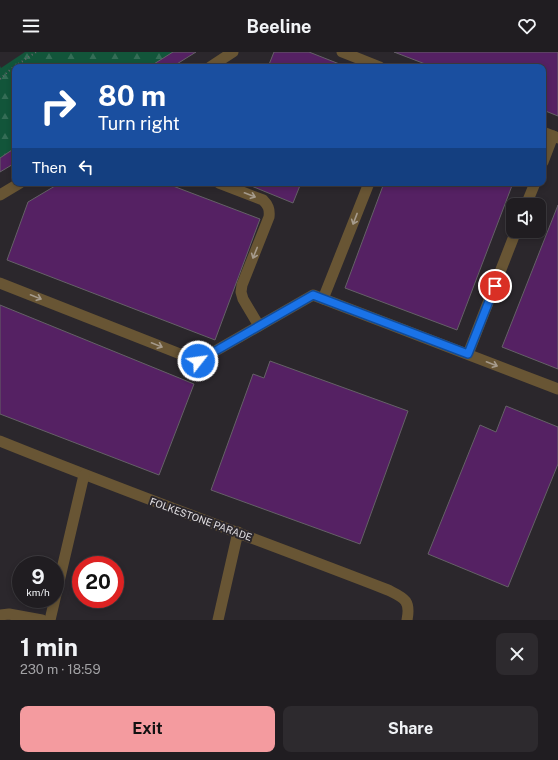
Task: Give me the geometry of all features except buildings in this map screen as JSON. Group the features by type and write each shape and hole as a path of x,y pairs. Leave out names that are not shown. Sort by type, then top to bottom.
{"street":[{"path":"215,64 233,52"},
{"path":"342,52 372,64"},
{"path":"546,152 551,135"},
{"path":"0,195 15,186"},
{"path":"227,186 263,200 270,211 242,285 241,292 258,326"},
{"path":"323,299 368,186"},
{"path":"529,198 534,186"},
{"path":"468,354 513,238"},
{"path":"0,283 198,361 313,295 558,389"},
{"name":"FOLKESTONE PARADE","path":"0,441 84,476 238,532 388,590 402,597 407,603 409,610 407,620"},
{"path":"50,620 84,476"},
{"path":"218,620 238,532"},
{"path":"0,614 9,614 42,620"}],"path":[{"path":"18,64 36,52"},
{"path":"0,79 12,68"}],"green space":[{"path":"25,52 188,52 170,64 12,64 12,164 0,171 0,66 1,68"}],"route":[{"path":"198,361 313,295 468,354 495,286"}]}
